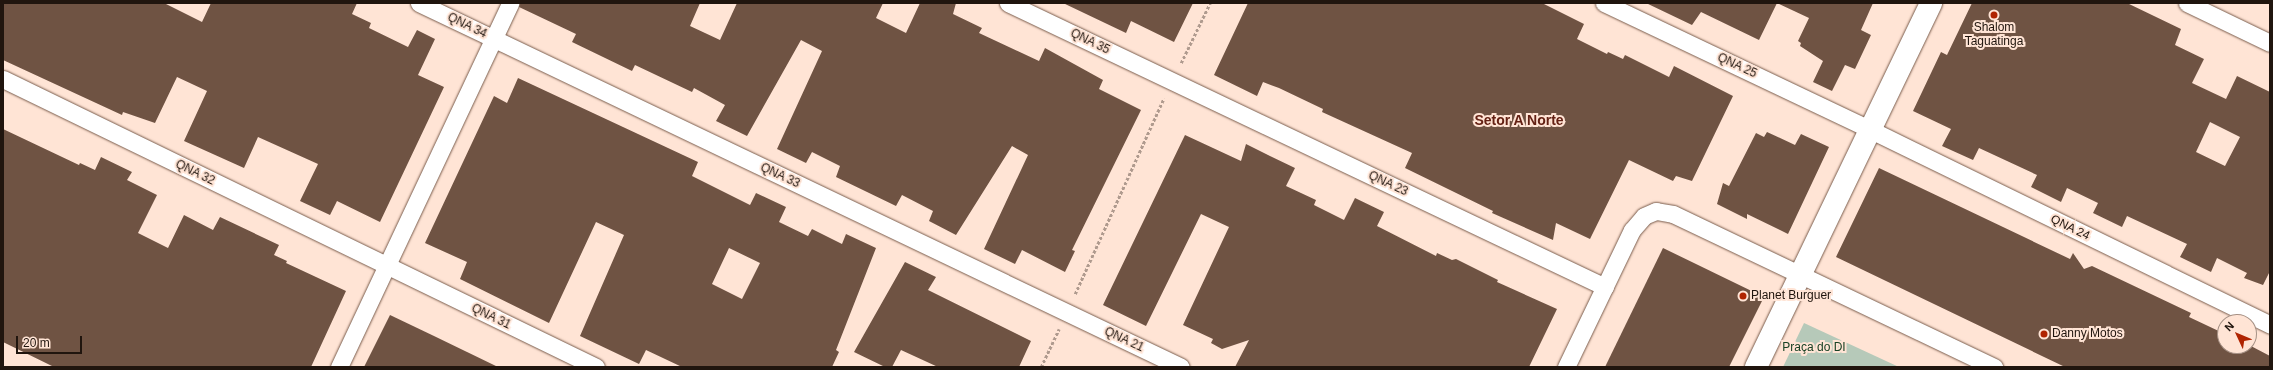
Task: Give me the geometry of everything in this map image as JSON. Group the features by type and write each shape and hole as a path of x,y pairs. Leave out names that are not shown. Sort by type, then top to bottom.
{"street":[{"name":"QNA 34","path":"419,3 493,39"},
{"path":"339,367 510,3"},
{"name":"QNA 35","path":"1008,3 1172,82"},
{"name":"QNA 25","path":"1604,3 1871,130"},
{"path":"1756,367 1931,3"},
{"path":"2187,3 2270,43"},
{"name":"QNA 33","path":"493,39 1066,313"},
{"name":"QNA 32","path":"3,79 387,266"},
{"name":"QNA 23","path":"1172,82 1605,287"},
{"name":"QNA 24","path":"1871,130 2270,325"},
{"path":"1566,367 1632,230 1644,216 1656,211 1673,214 1994,367"},
{"name":"QNA 31","path":"387,266 596,367"},
{"name":"QNA 21","path":"1066,313 1181,367"}],"path":[{"path":"1041,367 1210,3"}],"green space":[{"name":"Praça do DI","path":"1804,323 1899,367 1783,367"}],"building":[{"path":"3,3 164,3 202,22 211,3 357,3 352,14 371,23 369,28 408,47 417,30 435,39 418,75 444,87 380,222 337,201 330,215 300,201 318,164 258,137 244,168 184,141 207,91 177,77 155,123 123,112 122,115 3,60"},
{"path":"520,3 700,3 690,26 720,40 737,3 883,3 876,18 906,33 920,3 956,3 953,14 982,28 979,33 1039,61 1045,48 1103,80 1099,89 1141,110 1072,250 1075,251 1065,272 1022,250 1015,264 984,249 1028,155 1012,146 956,235 929,221 933,211 902,195 896,206 836,177 840,166 812,152 806,163 777,149 822,51 801,40 747,136 716,121 725,105 694,88 692,92 635,65 632,71 572,42 576,34 519,7"},
{"path":"1063,3 1193,3 1174,42 1131,21 1126,33"},
{"path":"1248,3 1542,3 1584,24 1577,39 1607,54 1608,52 1623,59 1625,55 1669,77 1674,66 1733,96 1692,181 1676,176 1673,181 1629,160 1590,239 1556,223 1553,240 1492,213 1493,211 1405,168 1412,153 1322,112 1323,109 1263,82 1257,96 1214,75"},
{"path":"1646,3 1777,3 1759,40 1701,12 1692,25"},
{"path":"1777,3 1873,3 1861,30 1871,35 1855,69 1845,65 1832,91 1813,82 1823,61 1800,46 1801,43 1798,41 1809,18"},
{"path":"1972,3 2127,3 2181,29 2175,45 2204,59 2192,83 2226,99 2237,76 2270,92 2270,271 2263,285 2244,278 2247,273 2217,258 2211,272 2180,257 2187,244 2127,216 2122,227 2093,213 2098,203 2067,188 2061,202 2031,187 2037,175 1979,148 1973,160 1942,146 1951,129 1913,111 1941,52 1947,55","holes":["2210,122 2240,137 2225,166 2196,152"]},
{"path":"518,78 698,162 692,176 750,205 756,193 786,207 779,222 808,236 812,229 842,244 846,234 876,248 836,350 839,352 832,367 682,367 646,350 639,364 580,336 624,235 596,222 549,323 460,279 467,262 425,243 494,96 507,103","holes":["729,248 760,263 742,299 712,284"]},
{"path":"3,129 79,165 80,163 95,170 101,157 132,172 127,180 157,195 138,233 168,248 184,215 213,230 220,217 279,245 274,255 287,261 286,263 346,291 311,367 54,367 3,342"},
{"path":"1767,132 1795,145 1801,134 1829,147 1788,234 1747,214 1747,219 1717,204 1723,183 1729,186 1756,133 1764,137"},
{"path":"1185,135 1241,161 1246,144 1295,168 1286,186 1316,200 1314,205 1344,220 1355,198 1384,212 1377,226 1436,256 1437,253 1452,260 1456,259 1498,280 1497,282 1557,309 1529,367 1235,367 1249,340 1222,349 1211,343 1213,339 1183,325 1229,227 1201,214 1146,326 1103,305"},
{"path":"1879,168 2070,259 2073,253 2084,269 2092,266 2191,313 2189,317 2217,330 2217,354 2257,354 2257,349 2270,356 2270,367 2065,367 1836,257"},
{"path":"1663,248 1764,297 1729,367 1605,367"},
{"path":"905,262 936,277 928,290 1031,341 1019,367 938,367 901,350 892,367 885,367 854,352"},
{"path":"390,315 434,336 498,367 364,367"}],"place":[{"name":"Shalom Taguatinga","path":"1994,15"},
{"name":"Planet Burguer","path":"1743,296"},
{"name":"Danny Motos","path":"2044,334"}],"district":[{"name":"Setor A Norte","path":"1519,120"}]}
